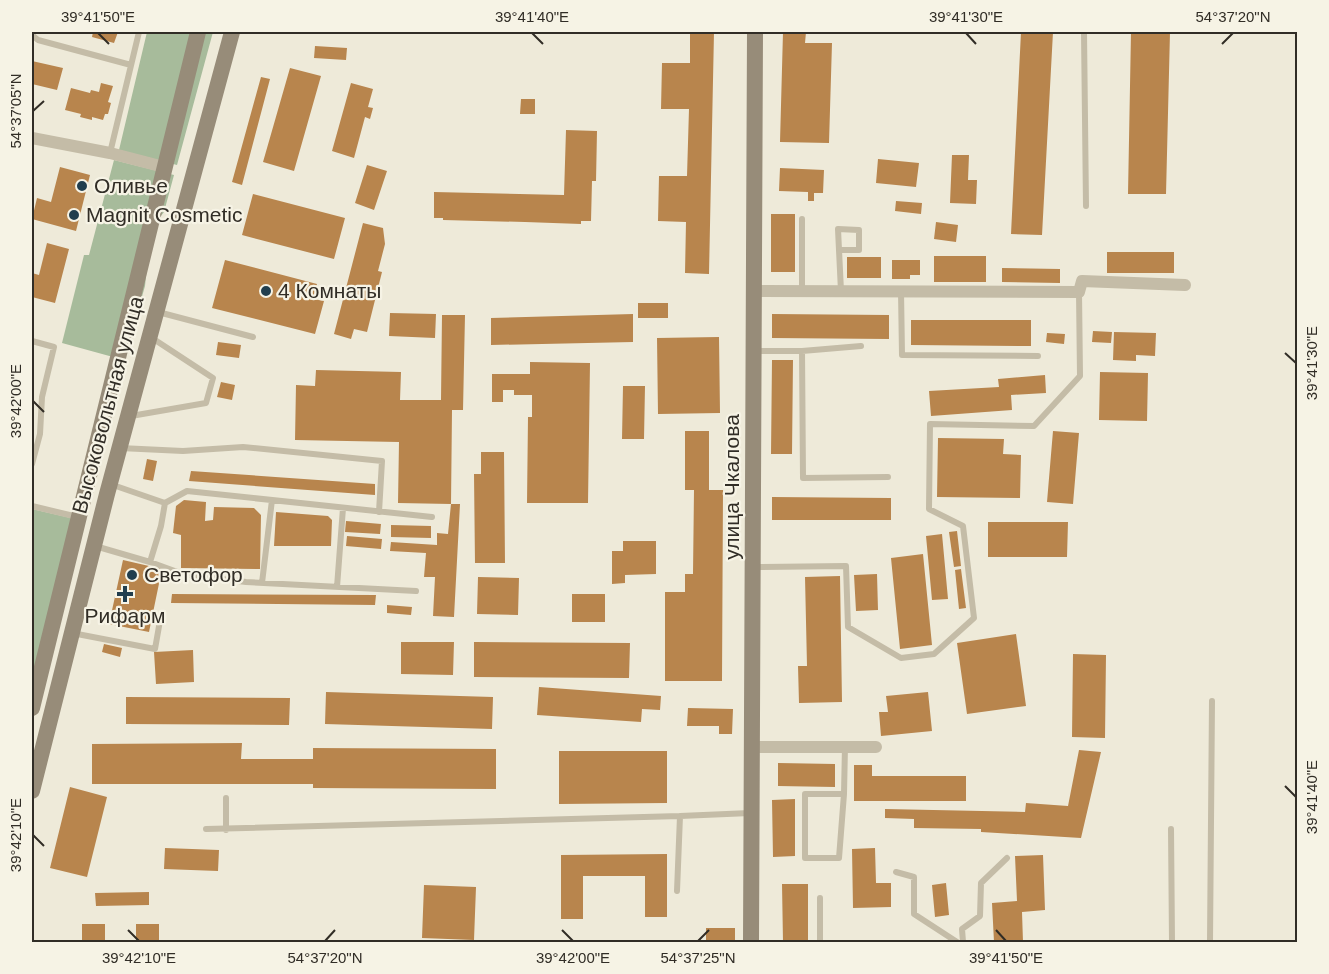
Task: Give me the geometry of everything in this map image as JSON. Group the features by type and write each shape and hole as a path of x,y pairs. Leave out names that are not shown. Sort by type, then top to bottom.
{"street":[{"name":"Высоковольтная улица","path":"32,708 198,32"},
{"name":"Высоковольтная улица","path":"32,791 108,489 232,32"},
{"name":"улица Чкалова","path":"751,942 755,32"},
{"path":"32,138 110,153 164,167"},
{"path":"755,291 1079,292 1082,281 1185,285"},
{"path":"752,747 876,747"}],"lane":[{"path":"110,153 139,32"},
{"path":"1084,32 1086,206"},
{"path":"32,35 38,40 131,65"},
{"path":"802,219 802,291"},
{"path":"839,250 859,250 859,230 838,229 839,250 841,291"},
{"path":"901,291 902,355 1038,356"},
{"path":"754,567 846,566 848,627 901,658 934,654 974,618 963,526 929,509 930,424 1034,426 1080,376 1079,292"},
{"path":"156,311 253,337"},
{"path":"127,417 206,403 213,378 149,336"},
{"path":"32,341 54,347 42,397 40,434 32,464"},
{"path":"755,351 802,351 861,346"},
{"path":"802,351 803,478 888,477"},
{"path":"32,431 40,434"},
{"path":"121,442 183,451 243,447 382,461 379,512"},
{"path":"108,489 165,503 187,491 432,517"},
{"path":"262,583 272,500"},
{"path":"150,562 165,503"},
{"path":"32,506 78,517"},
{"path":"337,587 343,508"},
{"path":"94,546 183,574 262,583 416,591"},
{"path":"71,633 155,649 161,615"},
{"path":"1210,942 1212,700"},
{"path":"844,794 805,794 805,858 839,858 844,794 845,746"},
{"path":"226,798 226,830"},
{"path":"206,830 752,813"},
{"path":"677,891 680,816"},
{"path":"1171,829 1172,942"},
{"path":"963,942 962,929 980,916 981,883 1007,858"},
{"path":"896,872 914,877 914,914 957,942"},
{"path":"820,898 820,942"}],"green space":[{"path":"147,32 213,32 177,165 119,150"},
{"path":"114,160 174,175 164,212 157,221 148,257 145,286 124,360 62,343 84,255 89,255"},
{"path":"32,509 71,518 32,690"}],"building":[{"path":"93,32 118,32 114,43 92,37"},
{"path":"690,32 714,32 709,274 685,273 686,222 658,221 659,176 687,176 689,109 661,109 662,63 690,63"},
{"path":"783,32 806,32 805,43 832,43 829,143 780,142"},
{"path":"1021,32 1053,32 1042,235 1011,234"},
{"path":"1131,32 1170,32 1166,194 1128,194"},
{"path":"315,46 347,48 346,60 314,58"},
{"path":"32,61 63,68 57,90 32,84"},
{"path":"290,68 321,76 294,171 263,162"},
{"path":"261,77 270,79 242,185 232,182"},
{"path":"101,83 113,86 108,102 111,103 108,114 105,114 103,120 80,117 81,114 65,110 71,88 90,93 91,90 99,92"},
{"path":"351,83 373,89 368,107 373,108 370,119 365,117 354,158 332,151"},
{"path":"521,99 535,99 535,114 520,114"},
{"path":"566,130 597,131 596,181 592,181 591,221 581,221 581,224 434,218 434,192 564,195"},
{"path":"952,155 969,155 968,180 977,180 976,204 950,203"},
{"path":"878,159 919,163 916,187 876,183"},
{"path":"367,165 387,171 374,210 355,203"},
{"path":"60,167 90,175 76,231 32,219 37,198 51,202"},
{"path":"780,168 824,170 823,193 814,193 814,201 808,201 808,192 779,191"},
{"path":"253,194 345,218 334,259 242,235"},
{"path":"896,201 922,203 921,214 895,211"},
{"path":"771,214 795,214 795,272 771,272"},
{"path":"936,222 958,225 956,242 934,239"},
{"path":"363,223 383,228 385,244 378,271 382,272 367,332 354,329 351,339 334,334"},
{"path":"47,243 69,249 55,303 32,297 32,273 39,275"},
{"path":"1107,252 1174,252 1174,273 1107,273"},
{"path":"934,256 986,256 986,282 934,282"},
{"path":"847,257 881,257 881,278 847,278"},
{"name":"4 Комнаты","path":"225,260 317,284 313,299 324,301 315,334 212,308"},
{"path":"892,260 920,260 920,275 910,275 910,279 892,279"},
{"path":"1002,268 1060,269 1060,283 1002,282"},
{"path":"638,303 668,303 668,318 638,318"},
{"path":"390,313 436,314 435,338 389,336"},
{"path":"633,314 633,342 491,345 491,318"},
{"path":"772,314 889,315 889,339 772,338"},
{"path":"442,315 465,315 463,410 452,410 451,504 398,503 399,442 295,440 296,385 315,386 316,370 401,372 400,400 441,400"},
{"path":"911,320 1031,320 1031,346 911,345"},
{"path":"1093,331 1112,332 1111,343 1092,342"},
{"path":"1114,332 1156,333 1155,356 1136,355 1136,361 1113,360"},
{"path":"1047,333 1065,334 1064,344 1046,342"},
{"path":"719,337 720,413 658,414 657,338"},
{"path":"218,342 241,345 239,358 216,355"},
{"path":"772,360 793,360 792,454 771,454"},
{"path":"530,362 590,363 588,503 527,503 528,417 532,417 532,395 514,395 514,390 503,390 503,402 492,402 492,374 530,374"},
{"path":"1100,372 1148,373 1147,421 1099,420"},
{"path":"1045,375 1046,393 1011,395 1012,410 931,416 929,391 999,387 998,379"},
{"path":"221,382 235,385 232,400 217,397"},
{"path":"623,386 645,386 644,439 622,439"},
{"path":"685,431 709,431 709,490 723,490 722,681 665,681 665,592 685,592 685,574 693,574 694,490 685,490"},
{"path":"1053,431 1079,433 1073,504 1047,502"},
{"path":"938,438 1004,439 1003,454 1021,455 1020,498 937,497"},
{"path":"481,452 504,452 505,563 475,563 474,474 481,474"},
{"path":"147,459 157,461 153,481 143,479"},
{"path":"191,471 375,484 375,495 189,481"},
{"path":"772,497 891,498 891,520 772,520"},
{"path":"184,500 206,502 205,521 213,520 214,507 254,508 261,515 260,569 181,568 181,535 173,533 176,506"},
{"path":"451,504 460,504 454,617 433,616 435,577 424,577 426,553 390,551 391,542 437,545 437,533 448,534"},
{"path":"276,512 328,516 332,520 331,546 274,546"},
{"path":"346,521 381,524 380,534 345,532"},
{"path":"988,522 1068,522 1067,557 988,557"},
{"path":"391,525 431,526 431,538 391,537"},
{"path":"957,531 961,566 954,567 949,532"},
{"path":"942,534 948,599 932,600 926,536"},
{"path":"347,536 382,539 381,549 346,546"},
{"path":"623,541 656,541 656,574 625,575 625,583 612,584 612,551 623,551"},
{"path":"923,554 932,645 900,649 891,558"},
{"path":"123,560 162,569 149,632 109,624"},
{"path":"961,569 966,608 959,609 955,570"},
{"path":"877,574 878,610 856,611 854,575"},
{"path":"840,576 842,702 799,703 798,666 807,666 805,577"},
{"path":"478,577 519,578 518,615 477,614"},
{"path":"172,594 376,595 375,605 171,603"},
{"path":"572,594 605,594 605,622 572,622"},
{"path":"387,605 412,607 411,615 387,613"},
{"path":"1016,634 1026,706 967,714 957,643"},
{"path":"401,642 454,642 453,675 401,674"},
{"path":"474,642 630,643 629,678 474,677"},
{"path":"104,644 122,648 120,657 102,652"},
{"path":"193,650 194,682 156,684 154,652"},
{"path":"1073,654 1106,655 1105,738 1072,737"},
{"path":"539,687 661,696 660,710 642,709 641,722 537,715"},
{"path":"326,692 493,697 492,729 325,724"},
{"path":"928,692 932,731 881,736 879,712 888,712 886,696"},
{"path":"126,697 290,698 289,725 126,724"},
{"path":"688,708 733,709 732,734 719,734 719,726 687,726"},
{"path":"242,743 241,759 313,759 313,748 496,749 496,789 313,788 313,784 92,784 92,744"},
{"path":"1079,750 1101,752 1081,838 981,832 981,829 914,828 914,819 885,818 885,809 1025,812 1026,803 1068,806"},
{"path":"559,751 667,751 667,803 559,804"},
{"path":"778,763 835,764 835,787 778,786"},
{"path":"854,765 872,765 872,776 966,776 966,801 854,801"},
{"path":"70,787 107,797 87,877 50,868"},
{"path":"795,799 795,856 773,857 772,800"},
{"path":"165,848 219,850 218,871 164,869"},
{"path":"875,848 876,883 891,883 891,907 853,908 852,849"},
{"path":"667,854 667,917 645,917 645,876 583,876 583,919 561,919 561,855"},
{"path":"1043,855 1045,910 1022,912 1023,942 994,942 992,903 1017,901 1015,856"},
{"path":"946,883 949,915 935,917 932,885"},
{"path":"782,884 808,884 808,942 783,942"},
{"path":"424,885 476,887 474,940 422,938"},
{"path":"149,892 149,905 96,906 95,893"},
{"path":"82,924 105,924 105,942 82,942"},
{"path":"136,924 159,924 159,942 136,942"},
{"path":"706,928 735,928 735,942 706,942"}],"place":[{"name":"Оливье","path":"82,186"},
{"name":"Magnit Cosmetic","path":"74,215"},
{"name":"4 Комнаты","path":"266,291"},
{"name":"Светофор","path":"132,575"},
{"name":"Рифарм","path":"125,594"}]}
